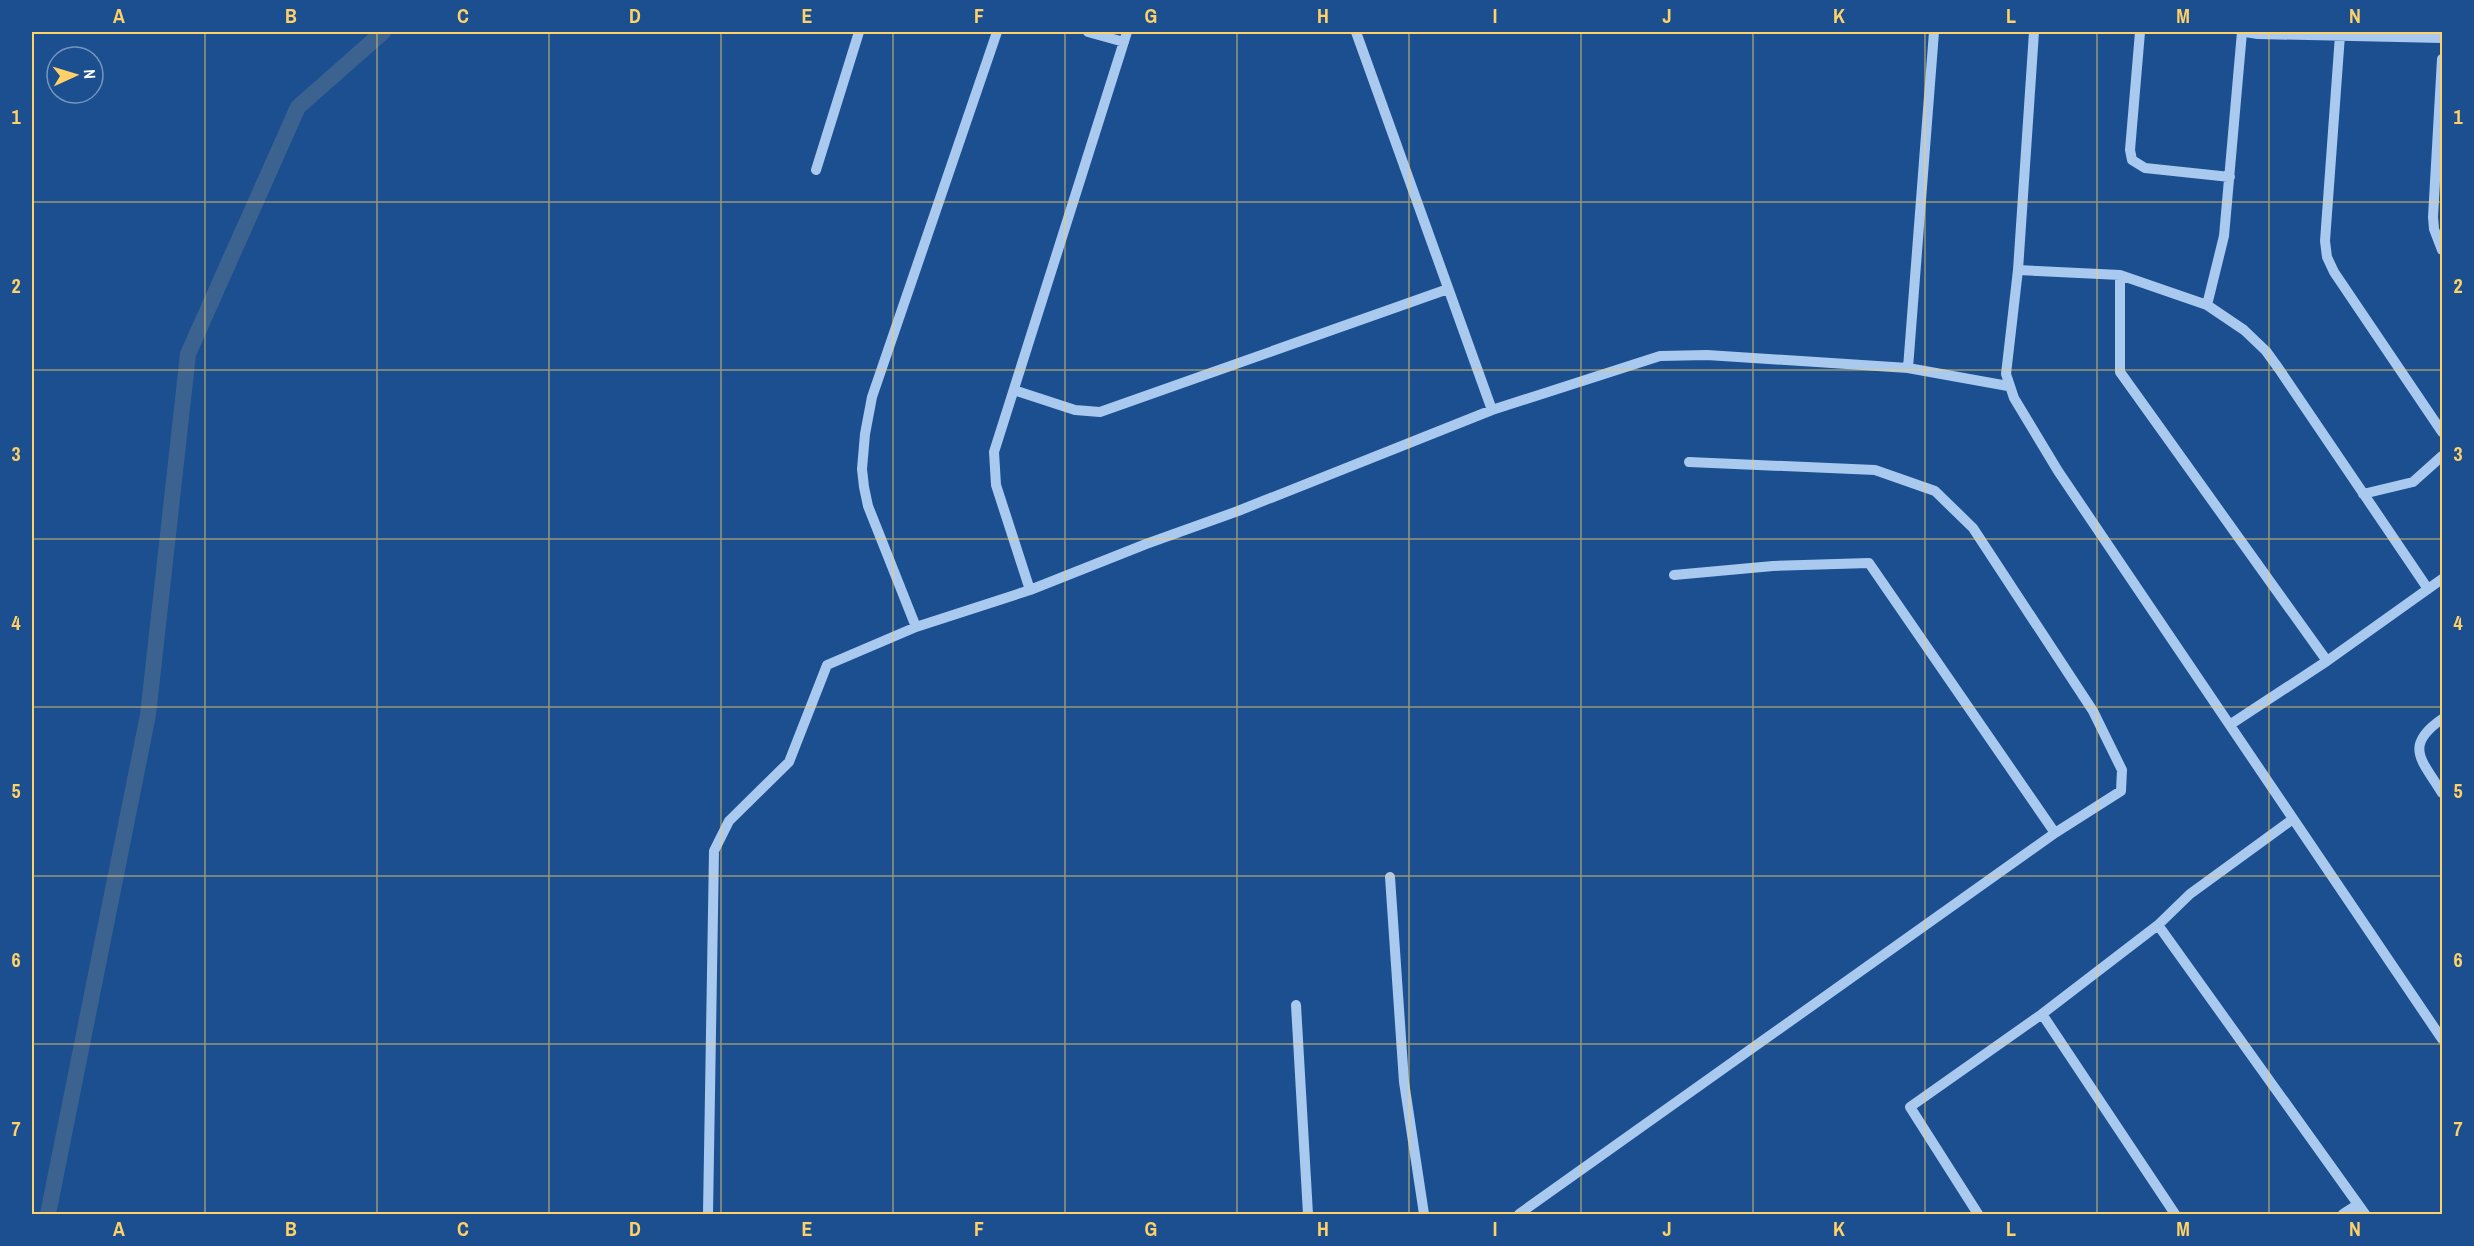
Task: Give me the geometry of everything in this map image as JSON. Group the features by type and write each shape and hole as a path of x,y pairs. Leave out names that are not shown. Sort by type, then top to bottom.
{"street":[{"path":"816,170 859,32"},
{"path":"916,627 868,506 862,469 865,434 872,397 997,32"},
{"path":"1030,590 994,475 994,452 1126,37 1088,32"},
{"path":"1356,32 1492,410"},
{"path":"1908,368 1934,32"},
{"path":"2034,32 2018,270 2006,361 2008,386 2058,471 2442,1039"},
{"path":"2140,32 2130,150 2132,160 2145,168 2230,177"},
{"path":"2207,305 2224,236 2244,32 2442,38"},
{"path":"2340,35 2325,241 2327,257 2334,272 2442,432"},
{"path":"2442,59 2433,217 2434,229 2442,250"},
{"path":"2018,270 2120,275 2207,305 2244,330 2266,351 2428,589"},
{"path":"2120,275 2120,372 2327,660"},
{"path":"1014,390 1075,410 1100,412 1448,289"},
{"path":"708,1215 714,850 729,821 789,762 827,665 916,627 1030,590 1146,544 1238,512 1492,410 1660,356 1677,354 1908,368 2008,386"},
{"path":"2363,494 2413,482 2442,456"},
{"path":"1519,1215 2055,833 2121,791 2122,770 2093,711 1973,528 1935,491 1875,470 1689,462"},
{"path":"1674,575 1773,566 1869,563 2055,833"},
{"path":"2230,724 2327,660 2442,579"},
{"path":"2442,719 2425,732 2419,750 2423,762 2442,793"},
{"path":"1978,1215 1911,1107 2042,1014 2158,925 2190,894 2293,819"},
{"path":"1390,877 1404,1082 1424,1215"},
{"path":"2158,925 2365,1215"},
{"path":"1296,1005 1308,1215"},
{"path":"2042,1014 2175,1215"},
{"path":"2343,1215 2357,1204"}],"waterway":[{"path":"48,1214 148,715 188,354 298,107 383,32"}]}
